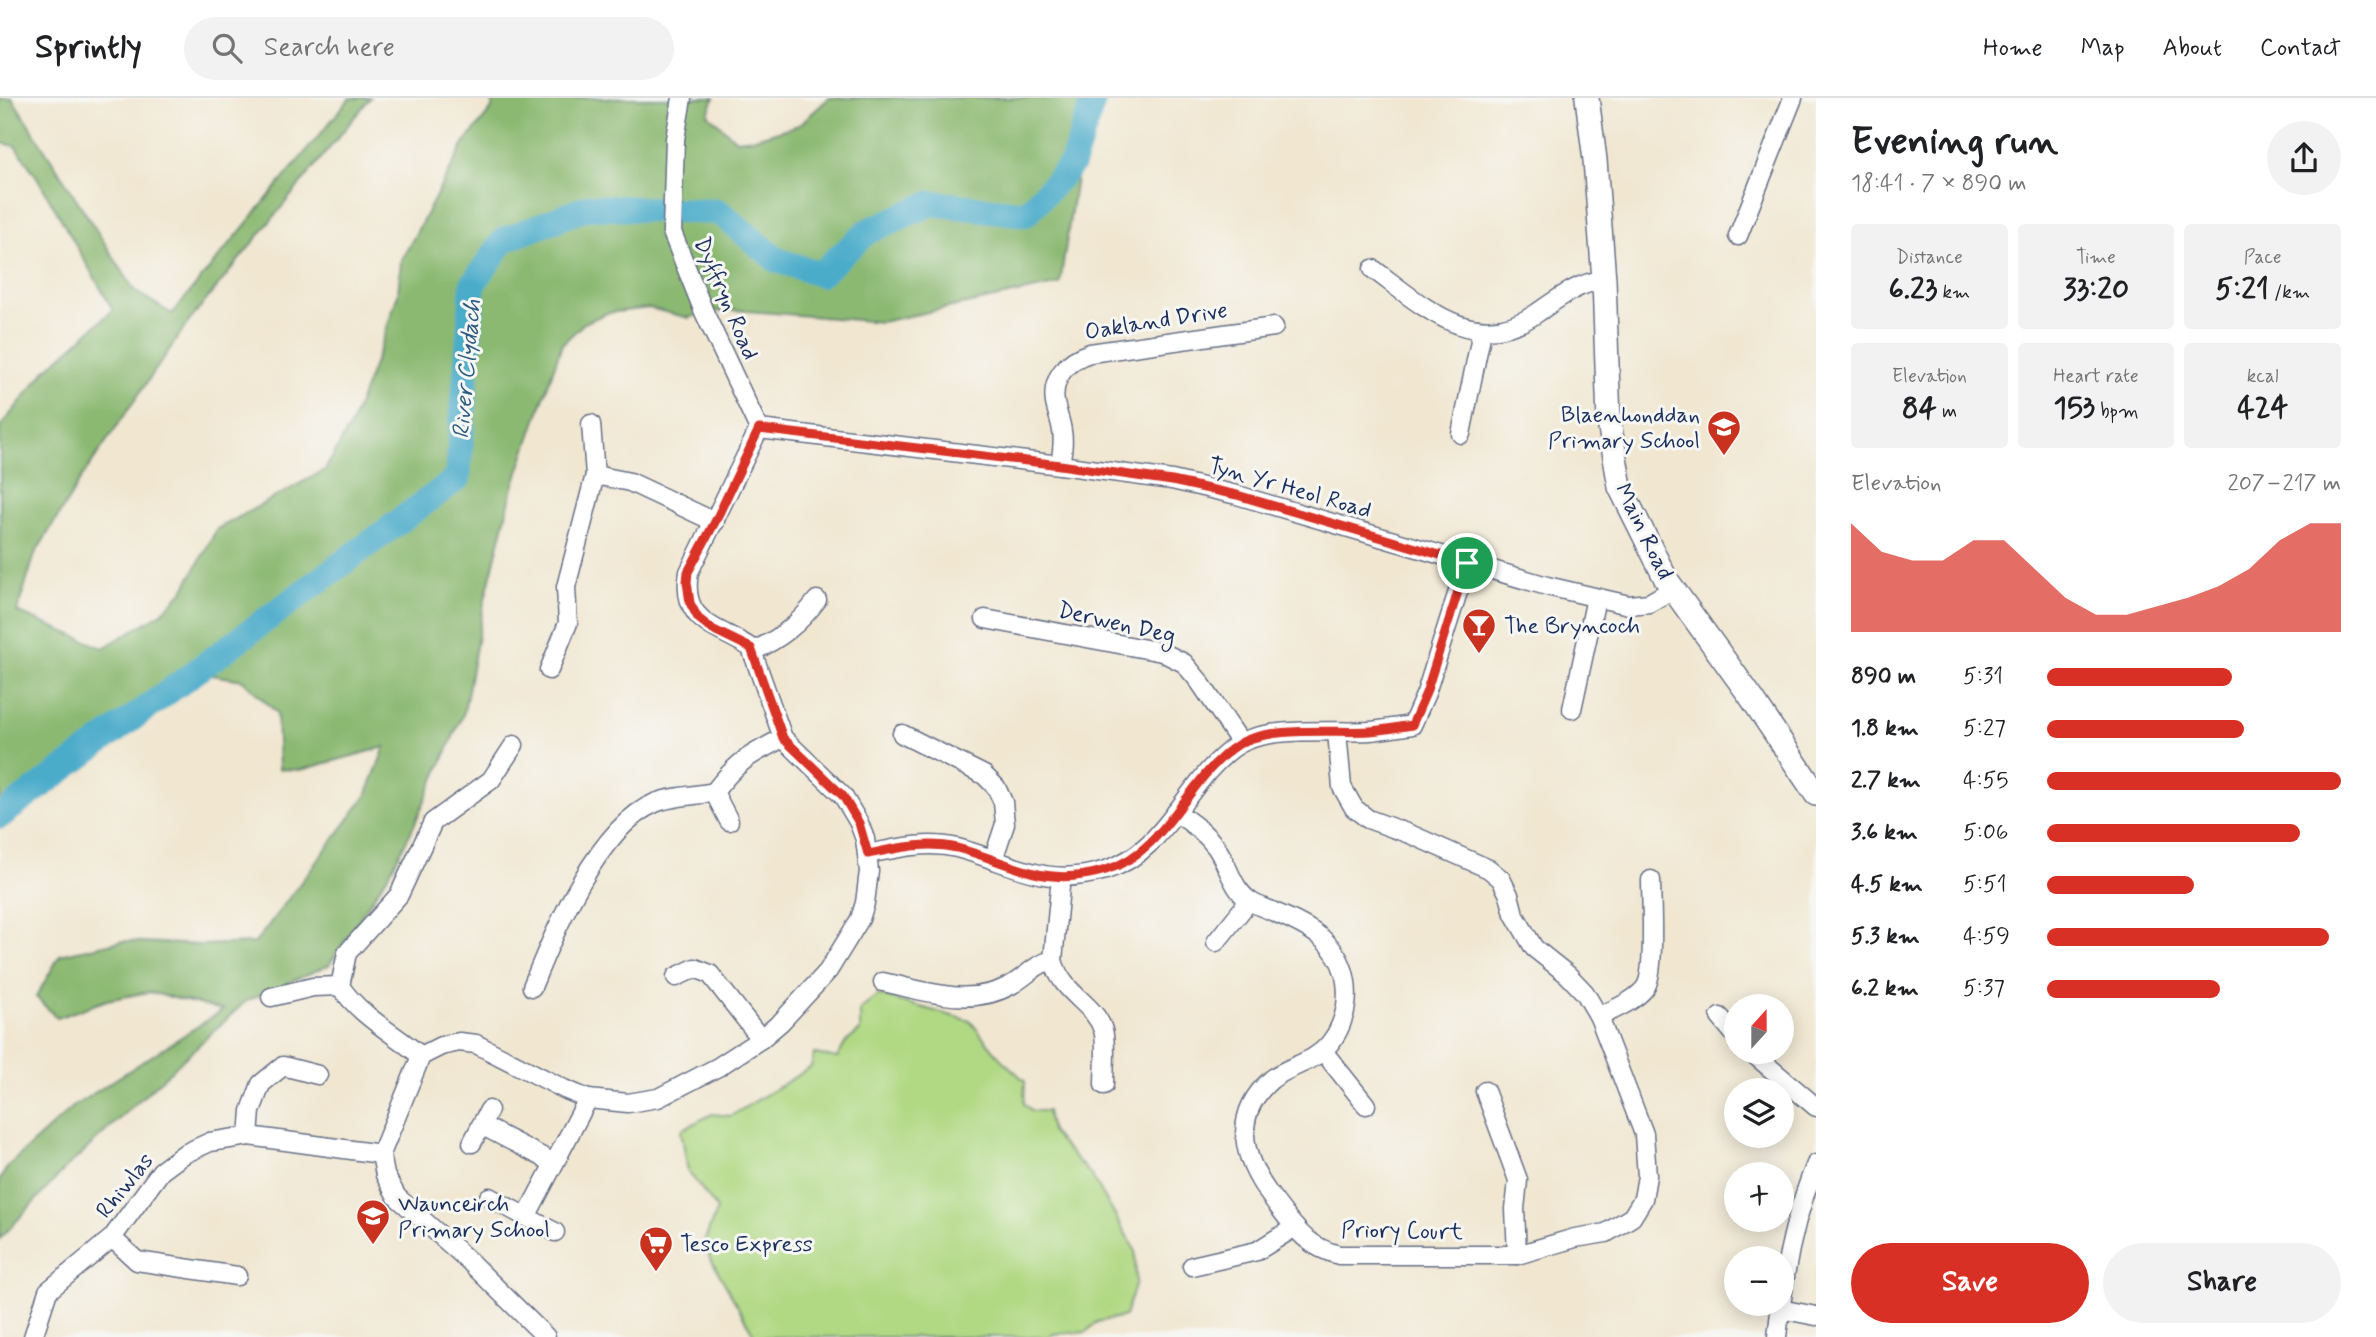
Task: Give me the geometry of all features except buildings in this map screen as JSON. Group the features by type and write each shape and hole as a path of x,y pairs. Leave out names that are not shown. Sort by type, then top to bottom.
{"street":[{"name":"Dyffryn Road","path":"682,98 675,139 672,232 704,312 759,429"},
{"name":"Main Road","path":"1587,98 1595,160 1604,280 1609,422 1620,487 1673,589 1751,697 1816,794"},
{"path":"1738,236 1793,98"},
{"path":"1373,269 1440,318 1482,331 1521,324 1566,293 1604,280"},
{"name":"Oakland Drive","path":"1060,465 1062,430 1055,403 1055,387 1061,373 1073,359 1090,353 1274,327"},
{"path":"1461,434 1482,331"},
{"path":"549,670 568,623 566,587 595,475 592,424"},
{"path":"546,1337 469,1261 397,1197 385,1175 381,1154 421,1056 440,1046 459,1042 476,1044 564,1089 588,1098 628,1103 658,1098 718,1067 781,1023 828,971 860,919 868,887 868,854 859,823 843,796 783,738 753,651 743,642 705,624 690,603 688,572 759,429"},
{"name":"Tyn Yr Heol Road","path":"759,429 1172,481 1237,495 1467,563 1629,605 1648,603 1673,589"},
{"path":"595,475 630,482 715,522"},
{"path":"868,854 916,845 933,845 956,848 1040,876 1061,877 1107,870 1144,849 1207,770 1241,743 1297,731 1373,731 1412,725 1426,693 1467,563"},
{"path":"1572,709 1596,598"},
{"path":"753,651 770,644 792,629 817,600"},
{"name":"Derwen Deg","path":"985,619 1162,652 1184,663 1241,743"},
{"name":"Priory Court","path":"1176,812 1203,832 1217,850 1234,882 1250,901 1314,930 1332,948 1346,982 1346,1007 1338,1031 1323,1051 1272,1080 1255,1099 1247,1123 1246,1148 1254,1171 1295,1227 1320,1250 1339,1255 1517,1255 1616,1229 1632,1217 1643,1199 1647,1176 1644,1134 1600,1017 1585,993 1569,975 1534,948 1514,914 1506,887 1496,874 1412,835 1368,819 1354,808 1342,787 1337,732"},
{"path":"902,734 984,775 996,787 1003,802 1005,824 993,860"},
{"path":"532,987 559,921 591,867 627,820 656,802 714,792 733,768 783,738"},
{"path":"421,1056 361,1012 349,999 340,986 347,953 399,895 433,822 491,780 514,745"},
{"path":"714,792 729,821"},
{"path":"1061,877 1053,960 1056,972 1068,990 1096,1016 1104,1031 1104,1085"},
{"path":"1600,1017 1640,993 1648,984 1651,968 1651,880"},
{"path":"1216,942 1250,901"},
{"path":"883,982 962,999 982,997 1011,985 1043,961 1053,960"},
{"path":"676,977 695,968 710,974 761,1039"},
{"path":"271,997 313,987 340,986"},
{"path":"1720,1017 1724,1022"},
{"path":"1323,1051 1366,1105"},
{"path":"1765,1064 1816,1107"},
{"path":"249,1136 251,1111 261,1084 283,1066 318,1075"},
{"path":"1485,1091 1518,1180 1515,1209 1517,1255"},
{"path":"526,1217 588,1098"},
{"path":"472,1143 485,1118 554,1163"},
{"name":"Rhiwlas","path":"33,1337 48,1291 112,1238 161,1171 184,1154 211,1142 249,1136 381,1154"},
{"path":"1790,1246 1816,1166"},
{"path":"489,1197 555,1232"},
{"path":"1192,1266 1257,1251 1295,1227"},
{"path":"112,1238 137,1261 237,1276"},
{"path":"1794,1308 1816,1315"},
{"path":"1777,1337 1780,1316"}],"green space":[{"path":"0,98 12,98 135,291 172,314 350,98 370,98 187,324 84,474 35,554 17,612 103,648 162,613 183,591 217,529 325,470 351,424 380,349 398,294 401,261 464,144 492,108 493,98 714,98 708,114 736,140 755,138 799,125 829,98 1088,98 1060,284 881,322 736,310 704,312 689,318 649,308 607,313 584,323 562,344 513,487 484,603 464,712 411,832 390,872 329,965 246,1001 63,1171 0,1239 0,1179 9,1165 74,1106 223,1010 149,992 107,1000 57,1018 36,997 60,955 122,941 200,945 255,943 366,796 385,747 301,770 279,769 277,713 243,680 180,670 0,806 0,427 45,371 113,310 37,177 15,146 0,142"},
{"path":"878,995 970,1021 1001,1059 1025,1081 1024,1104 1032,1111 1047,1111 1051,1132 1092,1176 1135,1250 1136,1282 1125,1316 1097,1322 1086,1332 1053,1334 1049,1337 755,1337 703,1245 717,1209 688,1171 681,1130 712,1114 731,1116 811,1067 814,1054 837,1058 846,1042 860,1031 860,1010"}],"waterway":[{"name":"River Clydach","path":"0,816 458,478 473,284 504,240 588,207 719,212 777,260 820,274 868,231 932,203 1026,214 1072,164 1094,98"}],"place":[{"name":"Blaenhonddan Primary School","path":"1724,457"},
{"name":"The Bryncoch","path":"1479,655"},
{"name":"Waunceirch Primary School","path":"373,1246"},
{"name":"Tesco Express","path":"656,1273"}],"route":[{"path":"759,429 1172,481 1237,495 1467,563 1426,693 1412,725 1373,731 1297,731 1241,743 1207,770 1144,849 1107,870 1061,877 1040,876 956,848 933,845 916,845 868,854 859,823 843,796 783,738 751,648 712,629 698,618 687,593 688,572 759,429"}]}
